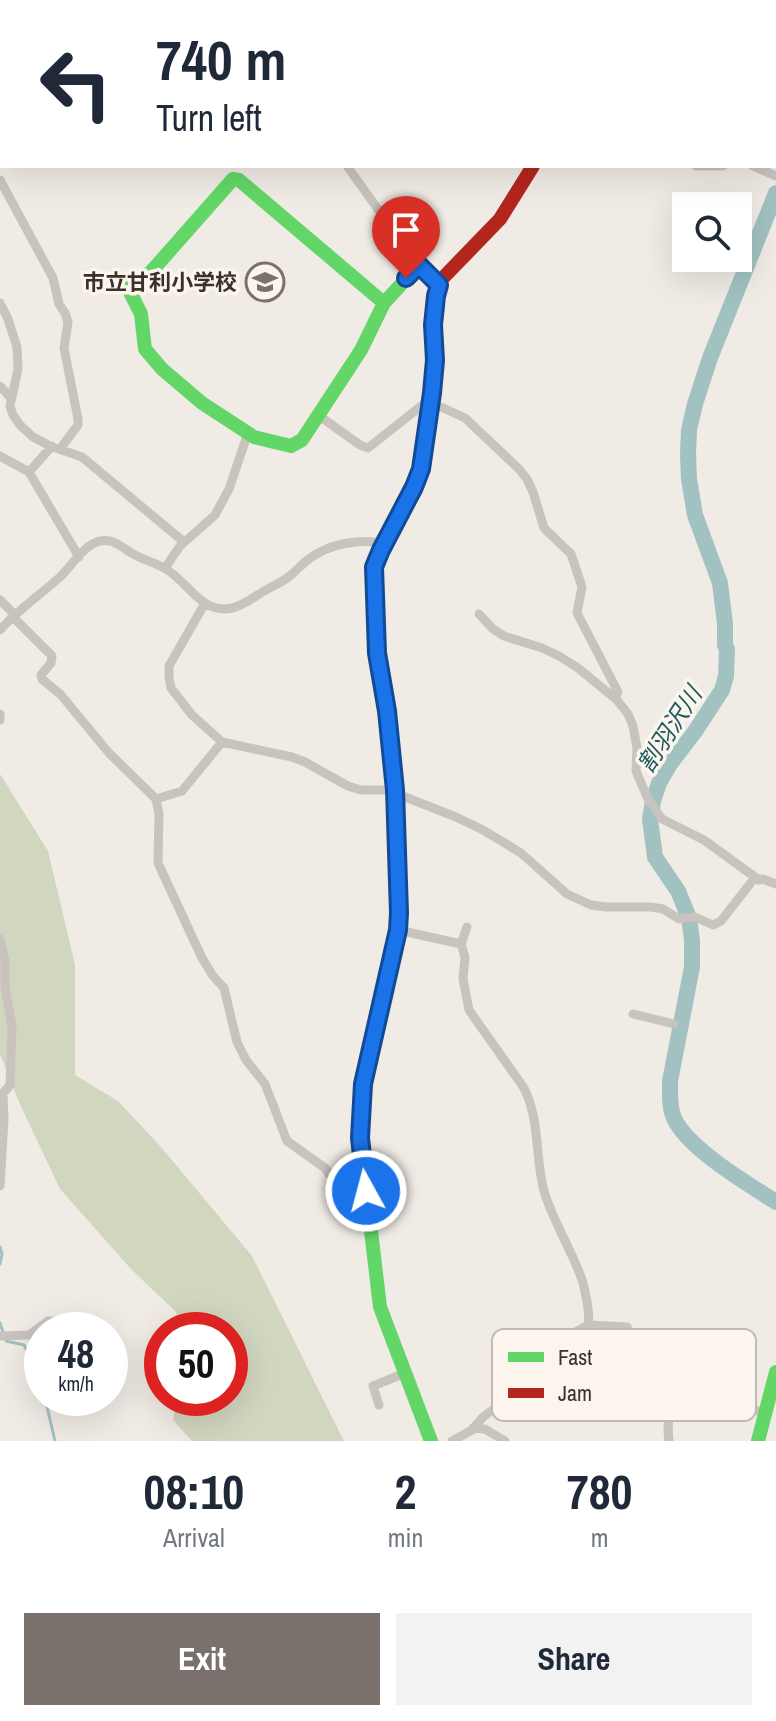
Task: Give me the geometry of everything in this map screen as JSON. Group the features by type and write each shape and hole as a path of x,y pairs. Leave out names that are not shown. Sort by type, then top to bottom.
{"main road":[{"path":"431,1441 380,1307 360,1138 363,1084 398,930 395,791 387,711 377,653 374,567 421,469 431,404 435,360 433,325 440,281 500,219 532,168"},
{"path":"384,303 239,180 233,179 150,273 125,282 138,302 145,349 151,358 186,391 248,433 291,446 302,440 361,350 384,303 419,265"},
{"path":"758,1441 776,1372"}],"street":[{"path":"348,168 419,265 439,285"},
{"path":"0,180 53,278 60,306 68,322 64,348 78,419 78,425 29,472"},
{"path":"0,303 17,347 18,369 10,406 20,425 33,437 82,457 184,542"},
{"path":"0,386 11,398"},
{"path":"318,415 368,448 425,403 431,404 465,418 519,469 533,492 544,528 571,554 582,587 577,613 618,692 617,700"},
{"path":"165,568 184,542 215,515 229,489 248,433"},
{"path":"0,456 29,472 79,557"},
{"path":"0,630 13,615 99,541 122,545 131,553 165,568 205,603 227,609 289,577 311,557 334,546 368,540 384,543"},
{"path":"0,600 52,656 51,663 41,675 42,679 61,695 109,753 156,799 159,814 158,863 202,958 224,988 237,1042 246,1060 265,1084 287,1141 325,1168 339,1189 368,1214"},
{"path":"205,603 169,666 169,677 171,688 181,702 222,742 305,762 348,786 361,790 395,791 456,817 521,853 567,894 591,905 651,907 663,909 679,919 695,917 713,925 721,921 753,880 776,884"},
{"path":"479,614 504,636 559,656 617,700 633,726 637,748 636,771 648,799 662,819 704,840 759,880"},
{"path":"0,714 0,720"},
{"path":"156,799 182,791 222,742"},
{"path":"467,927 461,944 465,957 463,979 469,1010 530,1101 544,1189 551,1212 582,1279 590,1319 588,1325"},
{"path":"398,930 461,944"},
{"path":"0,939 12,1026 10,1085 2,1096 4,1119 0,1186"},
{"path":"633,1014 674,1024"},
{"path":"581,1329 588,1325 628,1329"},
{"path":"0,1336 24,1335"},
{"path":"379,1405 373,1386 405,1373"},
{"path":"452,1441 473,1428 492,1410"},
{"path":"756,1410 764,1414"},
{"path":"668,1421 669,1441"},
{"path":"473,1428 485,1429 505,1441"}],"green space":[{"path":"0,774 48,851 75,965 75,1075 118,1101 161,1147 252,1256 344,1441 192,1441 173,1420 174,1416 248,1416 248,1312 176,1312 131,1269 60,1189 0,1054"}],"waterway":[{"name":"割羽沢川","path":"776,193 710,358 689,430 689,479 695,515 720,583 727,649 726,676 722,690 659,783 650,819 655,857 678,891 689,918 692,940 692,967 670,1081 672,1114 691,1141 705,1153 776,1202"},
{"path":"0,1247 0,1264"},
{"path":"0,1323 3,1332"},
{"path":"6,1339 24,1345"},
{"path":"49,1416 55,1441"}],"traffic: fast":[{"path":"384,303 239,180 233,179 150,273 125,282 141,314 145,349 162,369 202,403 254,437 291,446 302,440 361,350 384,303 419,265"},
{"path":"396,522 374,567 377,653 395,790 399,913 398,930 363,1084 360,1138 380,1307 431,1441"},
{"path":"758,1441 776,1372"}],"traffic: jam":[{"path":"396,522 421,469 431,404 435,360 433,325 440,281 500,219 532,168"}],"place":[{"name":"市立甘利小学校","path":"265,282"}],"route":[{"path":"366,1191 360,1138 363,1084 398,930 399,913 395,790 377,653 374,567 421,469 432,393 435,360 433,325 439,285 419,265 406,278"}]}
